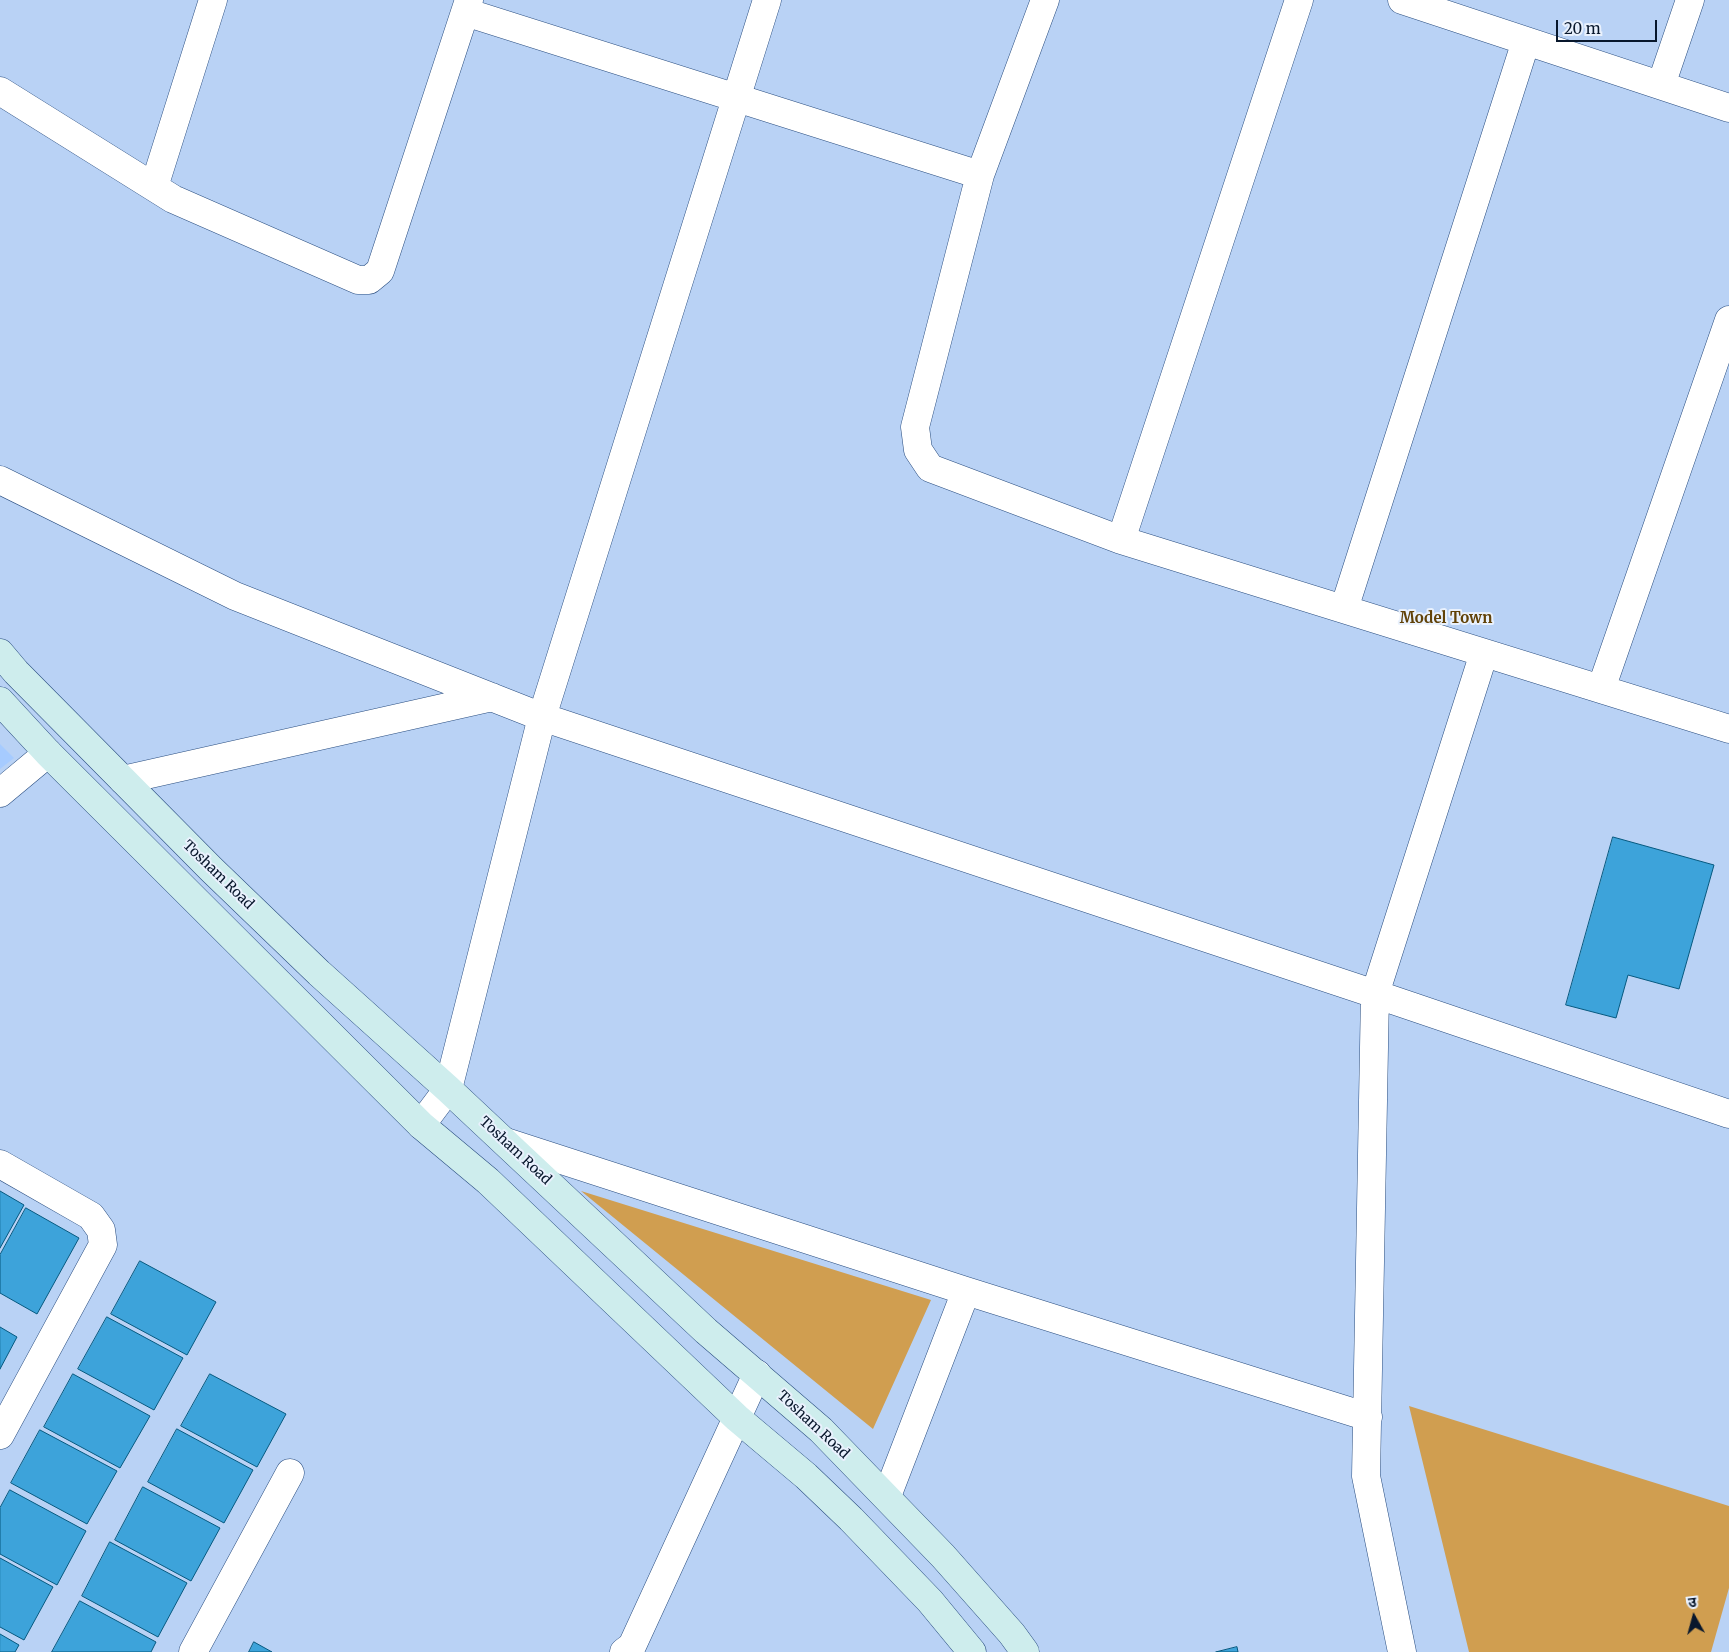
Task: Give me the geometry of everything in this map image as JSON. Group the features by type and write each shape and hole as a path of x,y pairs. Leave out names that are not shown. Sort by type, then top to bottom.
{"main road":[{"name":"Tosham Road","path":"0,653 211,869 319,973 506,1142 706,1331 821,1430 887,1496 943,1556 1012,1634 1025,1652"},
{"path":"0,701 48,753 422,1125 488,1181 737,1418 806,1476 851,1519 930,1601 972,1652"}],"street":[{"path":"154,187 213,0"},
{"path":"422,1125 448,1089 542,717 767,0"},
{"path":"1045,0 980,175 915,427 918,450 930,468 1121,540 1729,729"},
{"path":"1121,540 1299,0"},
{"path":"1402,0 1729,108"},
{"path":"1660,86 1690,0"},
{"path":"0,91 173,199 358,280 368,280 380,271 467,6 736,98 980,175"},
{"path":"1344,609 1526,41"},
{"path":"1601,689 1729,320"},
{"path":"0,480 234,596 542,717 1375,994 1729,1114"},
{"path":"1402,1652 1366,1476 1375,994 1484,652"},
{"path":"123,780 492,697"},
{"path":"0,793 48,753"},
{"path":"506,1142 966,1291 1368,1417"},
{"path":"0,1164 91,1216 101,1230 103,1245 0,1435"},
{"path":"887,1496 966,1291"},
{"path":"624,1652 632,1646 757,1374"},
{"path":"193,1652 290,1473"}],"shaded area":[{"path":"0,744 14,758 0,769"},
{"path":"581,1191 931,1300 873,1429"},
{"path":"1409,1406 1729,1506 1729,1588 1711,1652 1469,1652"}],"building":[{"path":"1613,837 1714,865 1679,989 1628,975 1616,1018 1566,1005"},
{"path":"0,1191 24,1205 0,1248"},
{"path":"26,1208 79,1238 37,1314 0,1293 0,1255"},
{"path":"140,1261 216,1302 187,1355 111,1314"},
{"path":"107,1317 183,1358 154,1410 78,1369"},
{"path":"0,1327 17,1337 0,1369"},
{"path":"73,1374 150,1416 120,1468 44,1427"},
{"path":"210,1374 286,1414 257,1467 181,1426"},
{"path":"177,1429 253,1470 224,1523 148,1482"},
{"path":"40,1430 117,1471 87,1524 11,1483"},
{"path":"143,1487 220,1528 191,1581 115,1540"},
{"path":"10,1490 86,1531 57,1585 0,1554 0,1508"},
{"path":"110,1542 187,1583 158,1637 82,1596"},
{"path":"0,1558 53,1587 24,1640 0,1627"},
{"path":"80,1601 156,1642 151,1652 52,1652"},
{"path":"0,1634 19,1645 15,1652 0,1652"},
{"path":"254,1642 272,1652 249,1652"},
{"path":"1237,1647 1238,1652 1216,1652"}],"district":[{"name":"Model Town","path":"1446,619"}]}
